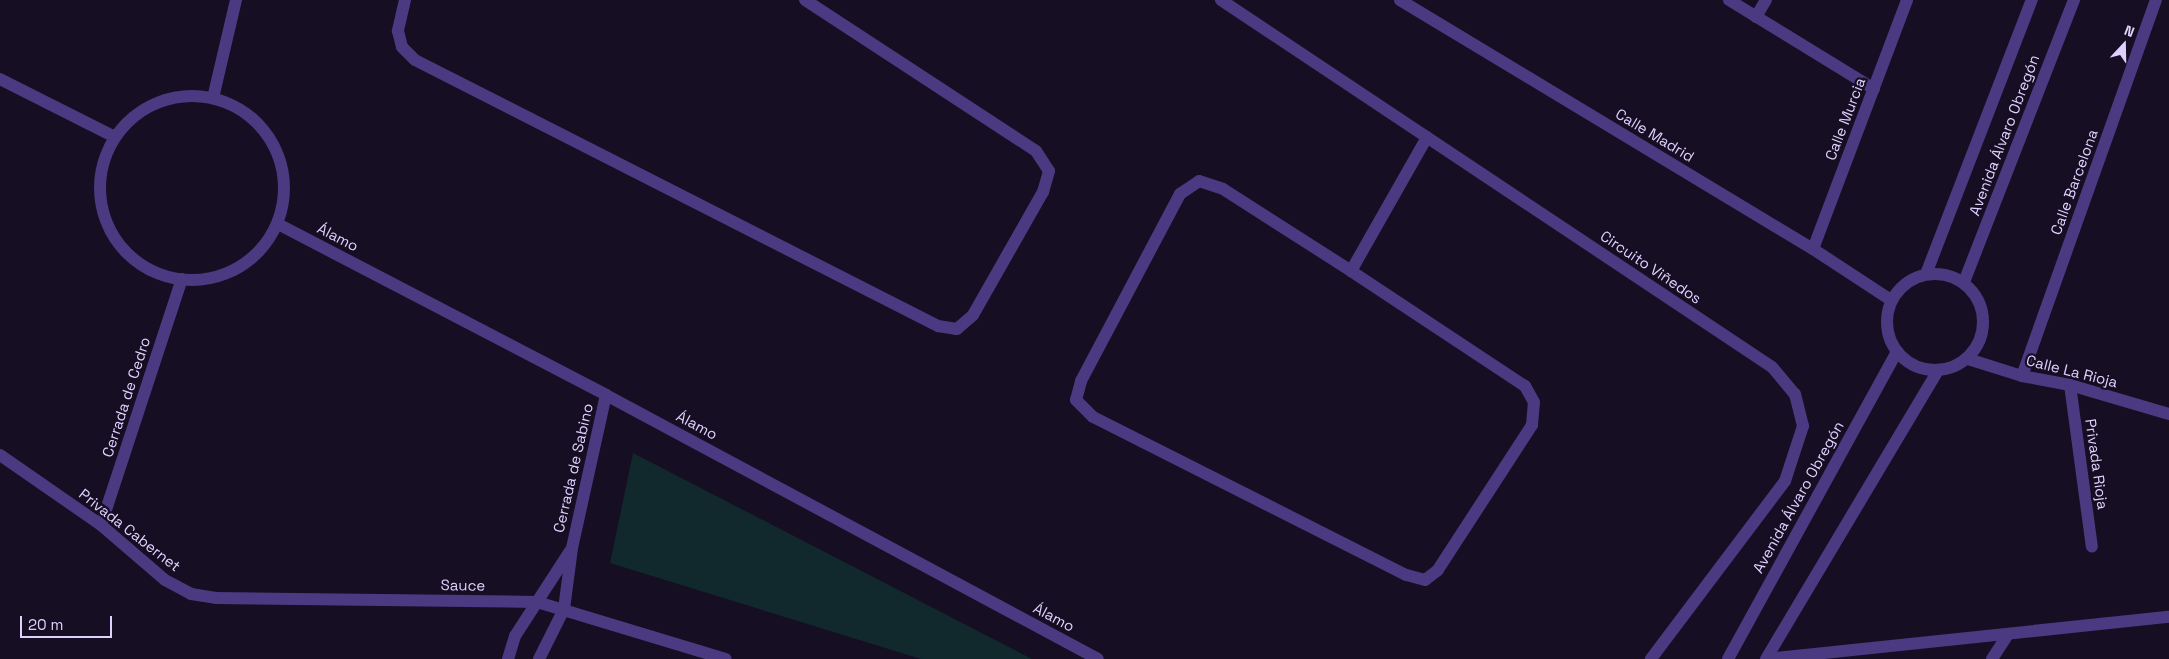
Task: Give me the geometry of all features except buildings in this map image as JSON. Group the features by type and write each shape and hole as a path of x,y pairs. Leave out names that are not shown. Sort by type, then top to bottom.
{"street":[{"path":"213,98 236,0"},
{"path":"405,0 398,31 402,47 415,60 938,326 957,328 973,315 1043,192 1049,171 1036,151 805,0"},
{"name":"Circuito Viñedos","path":"1221,0 1772,367 1795,394 1803,426 1784,481 1651,659"},
{"name":"Calle Madrid","path":"1400,0 1813,249 1891,300"},
{"path":"1729,0 1874,89"},
{"path":"1756,17 1766,0"},
{"name":"Calle Murcia","path":"1813,249 1907,0"},
{"name":"Avenida Álvaro Obregón","path":"1926,274 2032,0"},
{"name":"Avenida Álvaro Obregón","path":"1964,282 2074,0"},
{"name":"Calle Barcelona","path":"2022,376 2156,0"},
{"path":"0,79 115,137"},
{"path":"196,96 213,98 251,117 271,139 282,166 283,196 278,224 262,249 239,268 211,278 182,280 153,271 128,253 109,228 100,197 103,166 115,137 136,114 164,100 196,96"},
{"path":"1351,271 1427,136"},
{"path":"1199,181 1223,189 1351,271 1524,386 1534,402 1532,425 1438,570 1425,580 1406,575 1094,417 1076,400 1081,381 1180,194 1199,181"},
{"name":"Álamo","path":"278,224 606,395 1098,659"},
{"path":"1926,274 1946,274 1964,282 1979,300 1984,323 1978,346 1968,358 1954,368 1938,371 1921,370 1897,352 1891,344 1886,322 1891,300 1905,282 1926,274"},
{"name":"Cerrada de Cedro","path":"101,524 182,280"},
{"name":"Avenida Álvaro Obregón","path":"1728,659 1897,352"},
{"name":"Calle La Rioja","path":"1968,358 2022,376 2070,385 2169,414"},
{"path":"1767,659 1938,371"},
{"name":"Privada Rioja","path":"2070,385 2092,547"},
{"name":"Cerrada de Sabino","path":"539,659 564,608 572,548 606,395"},
{"name":"Privada Cabernet","path":"0,455 101,524 165,580 191,594"},
{"name":"Cerrada de Sabino","path":"508,659 515,636 572,548"},
{"name":"Sauce","path":"191,594 216,598 537,602 564,608 726,659"},
{"path":"1767,659 2169,617"},
{"path":"1992,659 2008,634"}],"green space":[{"path":"633,453 1032,659 921,659 610,563"}]}
